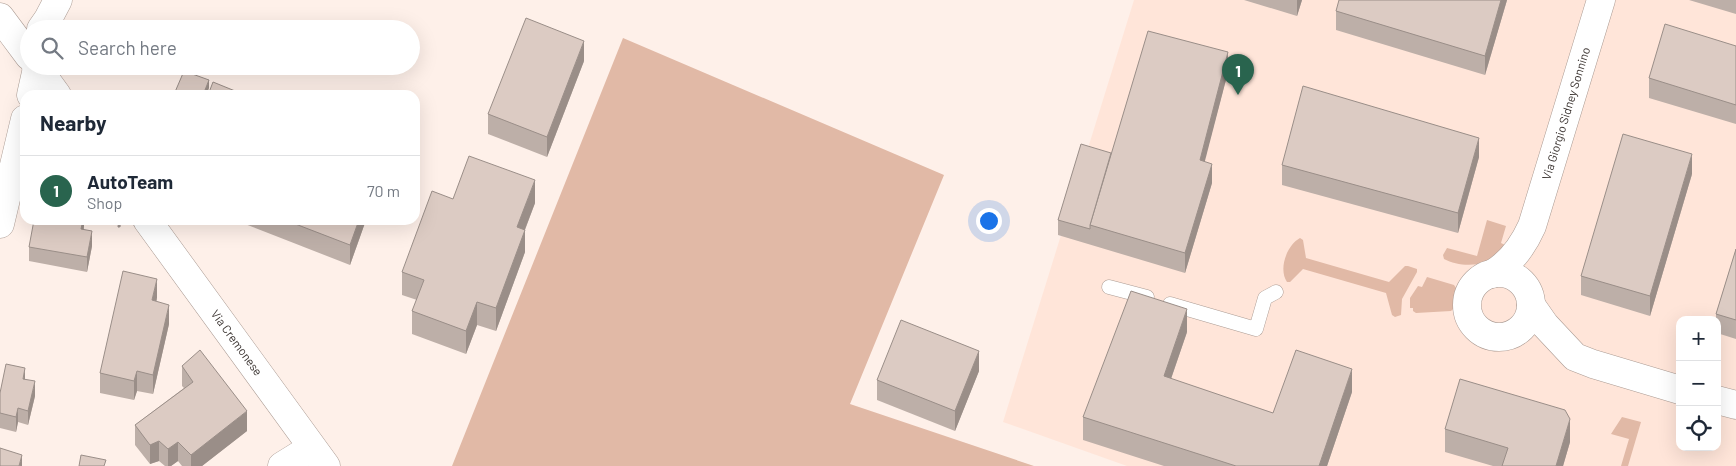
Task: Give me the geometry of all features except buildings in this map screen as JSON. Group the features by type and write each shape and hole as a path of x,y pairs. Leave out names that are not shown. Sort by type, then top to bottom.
{"street":[{"path":"48,20 58,0"},
{"name":"Via Giorgio Sidney Sonnino","path":"1492,274 1514,256 1532,226 1601,0"},
{"path":"0,18 20,39"},
{"path":"31,75 31,90"},
{"path":"46,75 54,90"},
{"path":"0,224 6,168 20,132"},
{"name":"Via Cremonese","path":"151,225 319,457"},
{"name":"Via Giorgio Sidney Sonnino","path":"1531,300 1528,279 1532,226"},
{"path":"1582,360 1570,352 1549,330 1525,286 1518,279 1509,274 1492,274 1484,277 1471,289 1467,306 1470,318 1483,333 1526,341 1552,355 1582,360 1676,389"},
{"path":"1499,337 1518,331 1528,319 1531,300"},
{"path":"1721,401 1736,406"},
{"path":"282,466 319,457"}],"lane":[{"path":"1109,287 1256,329 1265,298 1276,292"}],"shaded area":[{"path":"1134,0 1736,0 1736,466 1127,466 1003,422"},
{"path":"623,38 944,175 850,404 1034,466 452,466"},
{"path":"1487,220 1506,226 1501,243 1505,245 1494,258 1486,262 1469,265 1444,259 1443,255 1447,248 1477,256"},
{"path":"1300,238 1303,240 1306,258 1389,282 1405,266 1417,269 1402,299 1401,315 1395,317 1392,315 1386,293 1303,269 1290,282 1287,282 1283,271 1285,258 1291,246"},
{"path":"1427,277 1454,285 1456,288 1453,309 1451,311 1416,313 1413,311 1413,308 1410,308 1410,298 1418,286 1422,287"},
{"path":"1622,417 1641,422 1628,466 1621,466 1629,439 1611,434"}],"place":[{"name":"AutoTeam","path":"1238,95"}]}
